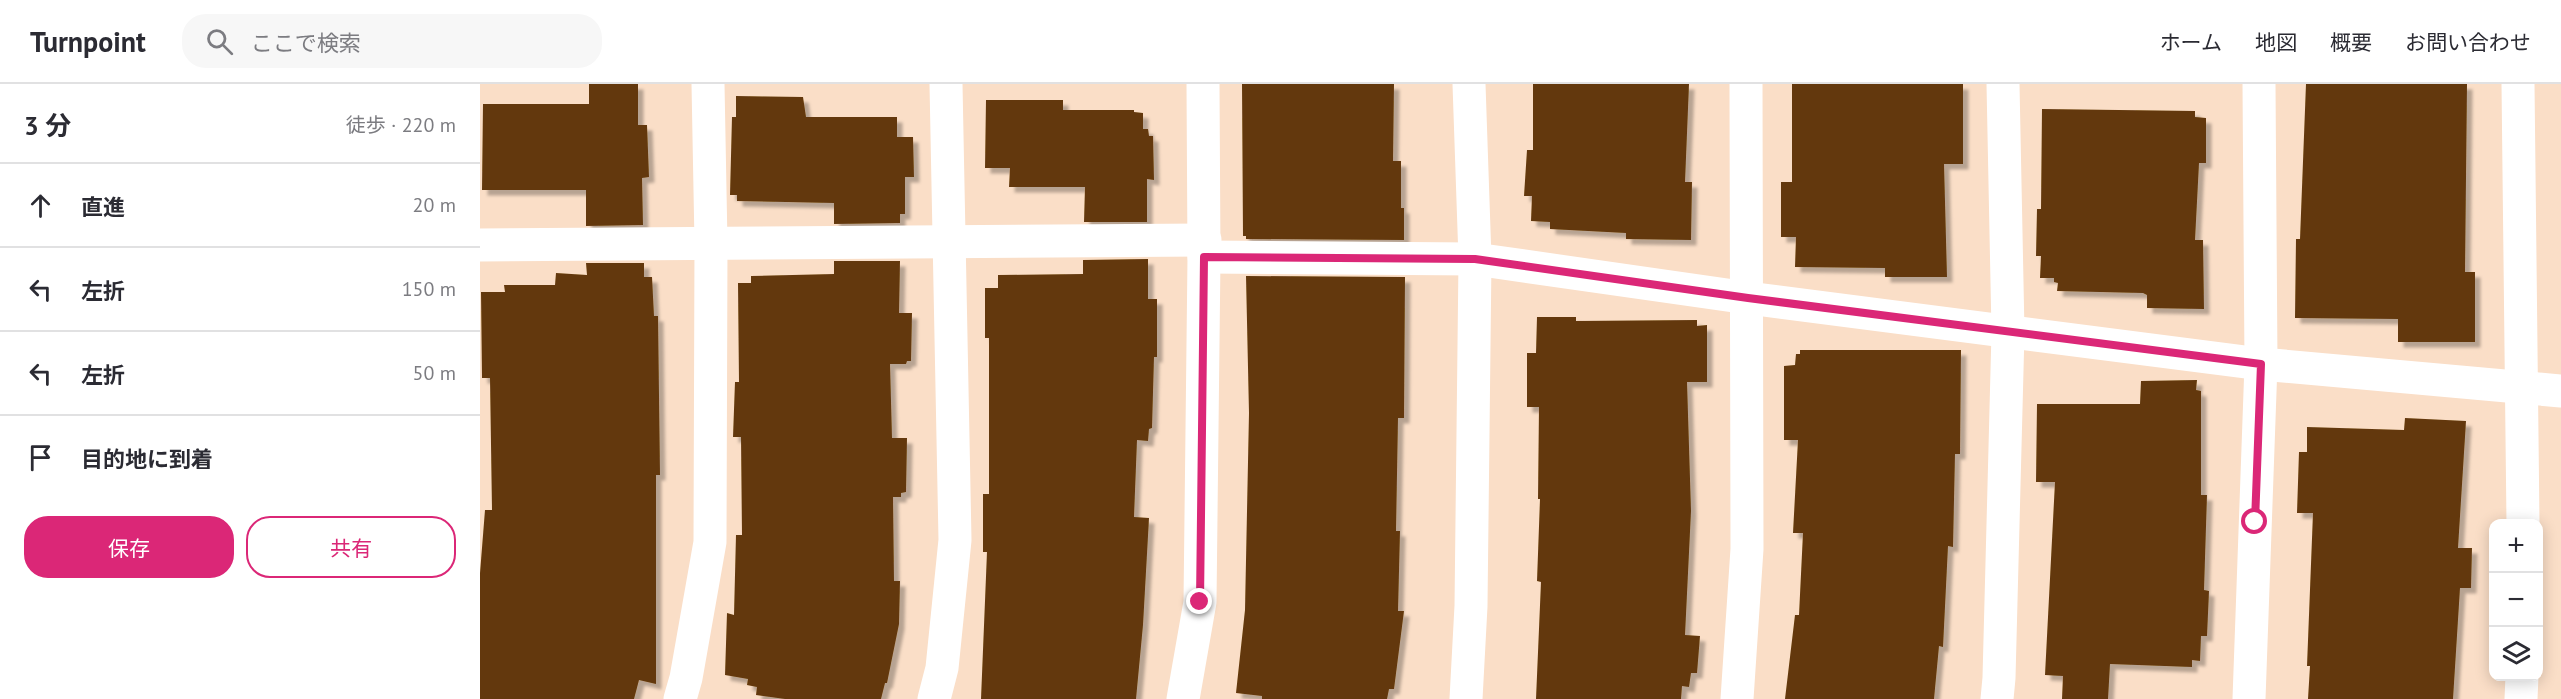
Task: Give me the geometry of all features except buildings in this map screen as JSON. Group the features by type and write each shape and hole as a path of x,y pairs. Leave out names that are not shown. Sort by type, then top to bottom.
{"street":[{"path":"680,699 686,678 710,542 711,243 708,84"},
{"path":"934,699 942,668 954,540 954,400 948,242 946,84"},
{"path":"1183,699 1200,602 1204,249 1203,84"},
{"path":"1466,699 1471,606 1475,259 1469,84"},
{"path":"1737,699 1747,549 1746,84"},
{"path":"1997,699 2008,332 2003,84"},
{"path":"2249,699 2261,364 2259,84"},
{"path":"2518,84 2523,519"},
{"path":"480,245 948,242 1475,259 1748,298 2261,364 2522,390 2561,391"},
{"path":"2521,699 2522,681"}],"route":[{"path":"1200,602 1204,257 1475,259 1748,298 2261,364 2255,522"}]}
